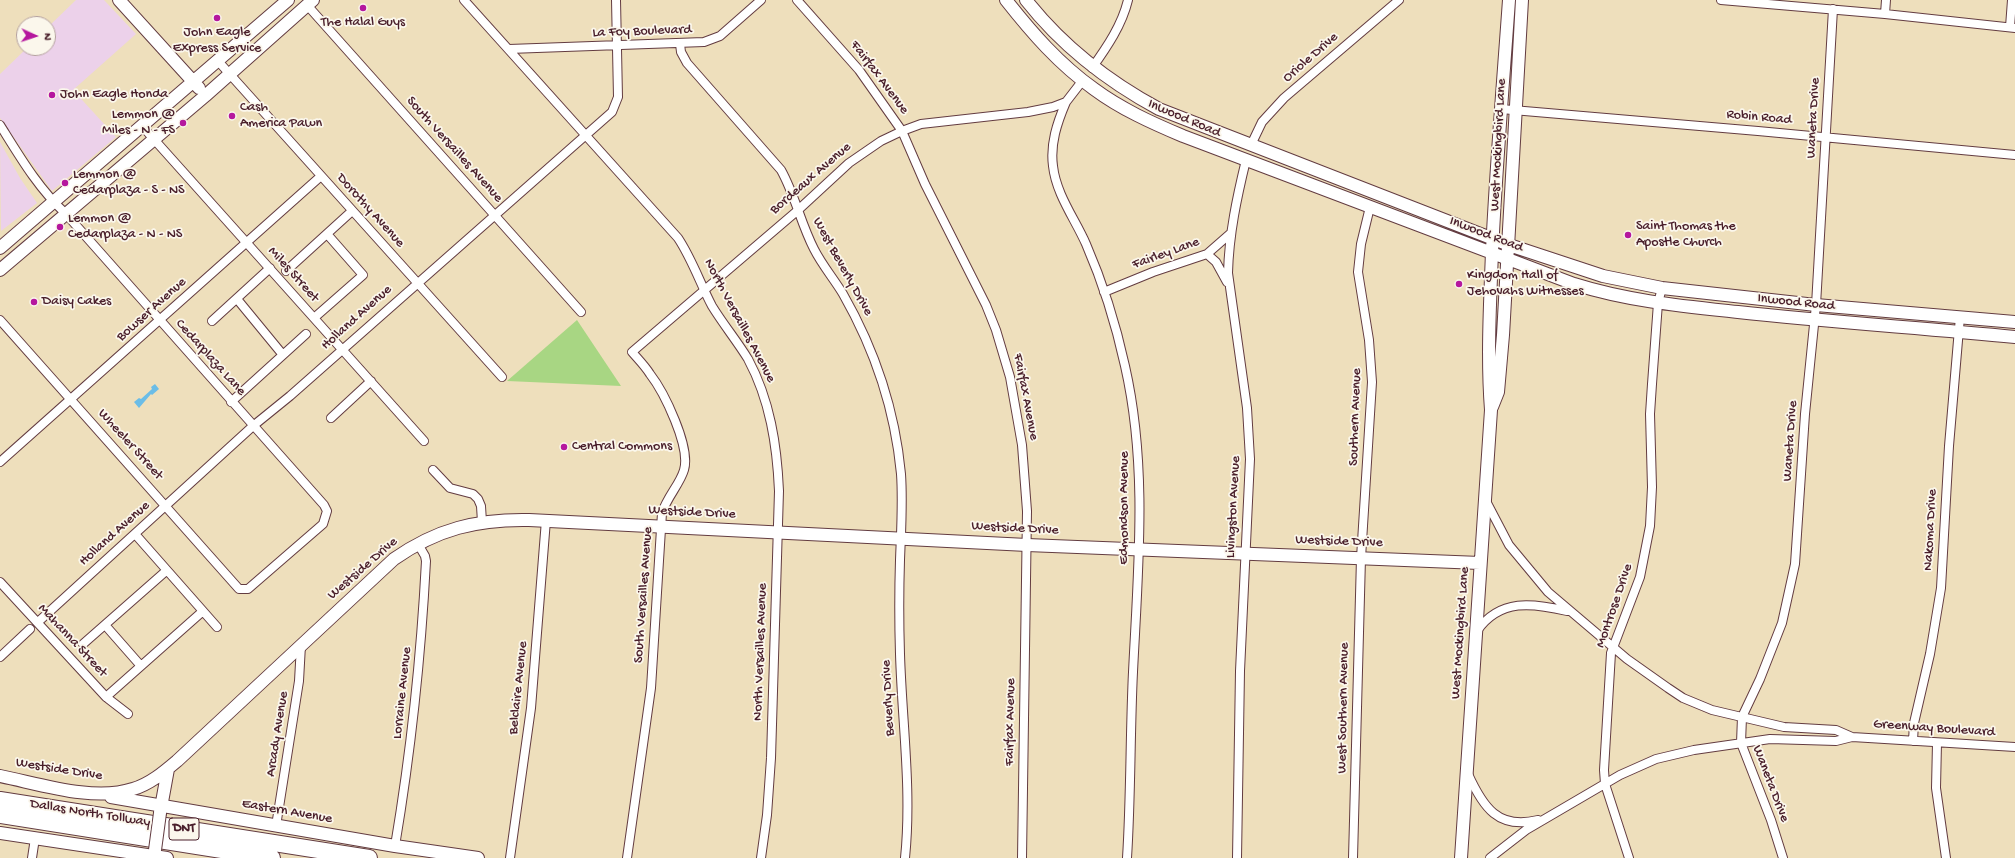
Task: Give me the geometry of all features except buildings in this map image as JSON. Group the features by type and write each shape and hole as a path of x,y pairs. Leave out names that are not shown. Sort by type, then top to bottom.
{"highway":[{"name":"Dallas North Tollway","path":"0,800 369,858"},
{"name":"Dallas North Tollway","path":"0,815 272,858"}],"main road":[{"path":"119,0 205,96"},
{"path":"0,248 288,0"},
{"name":"Inwood Road","path":"1006,0 1044,45 1068,68 1094,89 1150,122 1246,160 1598,292 1658,303 1814,320 2015,337"},
{"name":"Inwood Road","path":"1026,0 1062,42 1092,68 1159,109 1509,245 1603,276 1662,288 1816,305 2015,322"},
{"name":"West Mockingbird Lane","path":"1461,858 1491,410 1489,383 1489,324 1492,252 1509,0"},
{"name":"West Mockingbird Lane","path":"1491,410 1498,392 1509,245 1522,0"},
{"path":"0,270 205,96 307,2"},
{"path":"1068,68 1080,70 1092,68"},
{"path":"1083,80 1089,77 1103,76"},
{"path":"1246,160 1251,145"},
{"name":"Westside Drive","path":"0,776 91,794 113,793 133,789 148,782 168,769 394,559 418,544 445,531 482,522 546,520 901,537 1027,545 1480,563"},
{"path":"154,854 168,769"},
{"name":"Eastern Avenue","path":"91,794 161,809 478,858"},
{"path":"0,833 154,854 168,858"}],"street":[{"name":"North Versailles Avenue","path":"464,0 678,238 689,256 713,307 747,358 759,382 767,405 778,462 778,531 770,758 767,815 761,858"},
{"name":"Holland Avenue","path":"38,622 253,426 495,216 612,112 618,98 616,0"},
{"name":"La Foy Boulevard","path":"509,49 704,42 720,36 762,0"},
{"name":"Fairfax Avenue","path":"797,0 860,70 902,131 925,184 986,305 1004,355 1017,408 1026,483 1027,545 1022,858"},
{"path":"1092,68 1111,40 1120,23 1128,0"},
{"name":"Oriole Drive","path":"1251,145 1262,122 1273,109 1399,0"},
{"path":"1721,0 1764,2 2013,28 2012,0"},
{"path":"1885,14 1886,0"},
{"name":"South Versailles Avenue","path":"307,2 581,312"},
{"name":"Waneta Drive","path":"1783,858 1741,743 1742,717 1763,672 1782,623 1795,564 1805,414 1816,305 1833,9"},
{"name":"West Beverly Drive","path":"680,44 681,52 687,63 781,170 787,181 797,211 815,252 843,294 864,335 883,384 893,420 901,476 901,537"},
{"name":"Dorothy Avenue","path":"218,61 502,377"},
{"path":"1066,102 1083,80"},
{"name":"Bordeaux Avenue","path":"632,352 797,211 849,163 882,141 902,131 922,124 1028,112 1066,102"},
{"name":"Edmondson Avenue","path":"1066,102 1054,134 1052,160 1055,176 1062,197 1077,224 1090,253 1104,292 1120,345 1134,418 1141,491 1127,858"},
{"name":"Robin Road","path":"1501,109 2015,155"},
{"name":"Cedarplaza Lane","path":"0,125 35,181 324,505 327,511 323,524 248,589 239,589"},
{"name":"Miles Street","path":"143,126 424,442"},
{"name":"Livingston Avenue","path":"1237,858 1240,671 1245,553 1250,494 1250,432 1243,374 1229,286 1228,255 1246,160"},
{"name":"Bowser Avenue","path":"0,462 72,400 159,320 321,176"},
{"name":"Southern Avenue","path":"1361,558 1372,382 1369,340 1358,272 1361,244 1370,207"},
{"path":"286,271 352,211"},
{"name":"Fairley Lane","path":"1104,292 1153,272 1207,254 1231,233"},
{"path":"314,318 363,275 326,234"},
{"path":"1207,254 1216,262 1229,286"},
{"path":"212,321 270,268"},
{"name":"Montrose Drive","path":"1629,858 1604,784 1613,645 1640,577 1650,526 1652,487 1650,414 1658,303 1662,288"},
{"path":"237,299 283,355"},
{"name":"Nakoma Drive","path":"1913,742 1914,723 1930,654 1941,588 1949,446 1960,317"},
{"name":"Wheeler Street","path":"0,320 239,589"},
{"path":"231,402 306,334"},
{"name":"South Versailles Avenue","path":"627,858 651,688 662,513 666,501 684,470 686,460 675,422 663,396 650,374 632,352"},
{"path":"331,418 371,381"},
{"path":"434,470 450,488 473,494 478,499 481,506 482,522"},
{"path":"1485,498 1509,545 1548,592 1644,672 1683,698 1712,710 1784,727 1836,730 1852,737"},
{"name":"Belclaire Avenue","path":"510,858 531,708 546,520"},
{"path":"135,534 166,571 217,627"},
{"name":"Beverly Drive","path":"901,537 898,619 907,775 905,858"},
{"name":"Lorraine Avenue","path":"395,846 413,728 423,614 426,561 425,556 418,544"},
{"name":"West Southern Avenue","path":"1353,858 1361,558"},
{"path":"83,644 166,571"},
{"name":"Mahanna Street","path":"0,582 106,697 128,714"},
{"path":"1475,634 1486,620 1510,606 1542,606 1569,611"},
{"path":"106,697 203,611"},
{"path":"105,625 141,666"},
{"path":"0,656 30,630"},
{"name":"Arcady Avenue","path":"276,826 299,681 301,645"},
{"path":"1490,858 1512,839 1546,818 1604,784 1656,759 1694,750 1741,743 1784,739 1836,741 1852,737"},
{"name":"Greenway Boulevard","path":"1852,737 1913,742 2015,747"},
{"path":"1937,743 1936,788 1946,858"},
{"path":"1467,772 1479,798 1485,806 1499,817 1520,823 1546,818"},
{"path":"32,858 34,838"}],"shaded area":[{"path":"76,0 104,0 136,34 73,90 116,137 52,191 0,118 0,74 19,56 56,56 56,19"},
{"path":"0,142 20,178 37,203 1,231"}],"green space":[{"path":"577,320 621,386 507,381"}],"water":[{"path":"155,384 159,389 152,395 151,394 139,408 134,402 139,398 141,399 152,389 151,387"}],"place":[{"name":"The Halal Guys","path":"363,8"},
{"name":"John Eagle Express Service","path":"217,18"},
{"name":"John Eagle Honda","path":"52,95"},
{"name":"Cash America Pawn","path":"232,116"},
{"name":"Lemmon @ Miles - N - FS","path":"183,123"},
{"name":"Lemmon @ Cedarplaza - S - NS","path":"65,183"},
{"name":"Lemmon @ Cedarplaza - N - NS","path":"60,227"},
{"name":"Saint Thomas the Apostle Church","path":"1628,235"},
{"name":"Kingdom Hall of Jehovahs Witnesses","path":"1459,284"},
{"name":"Daisy Cakes","path":"34,302"},
{"name":"Central Commons","path":"564,447"}]}
